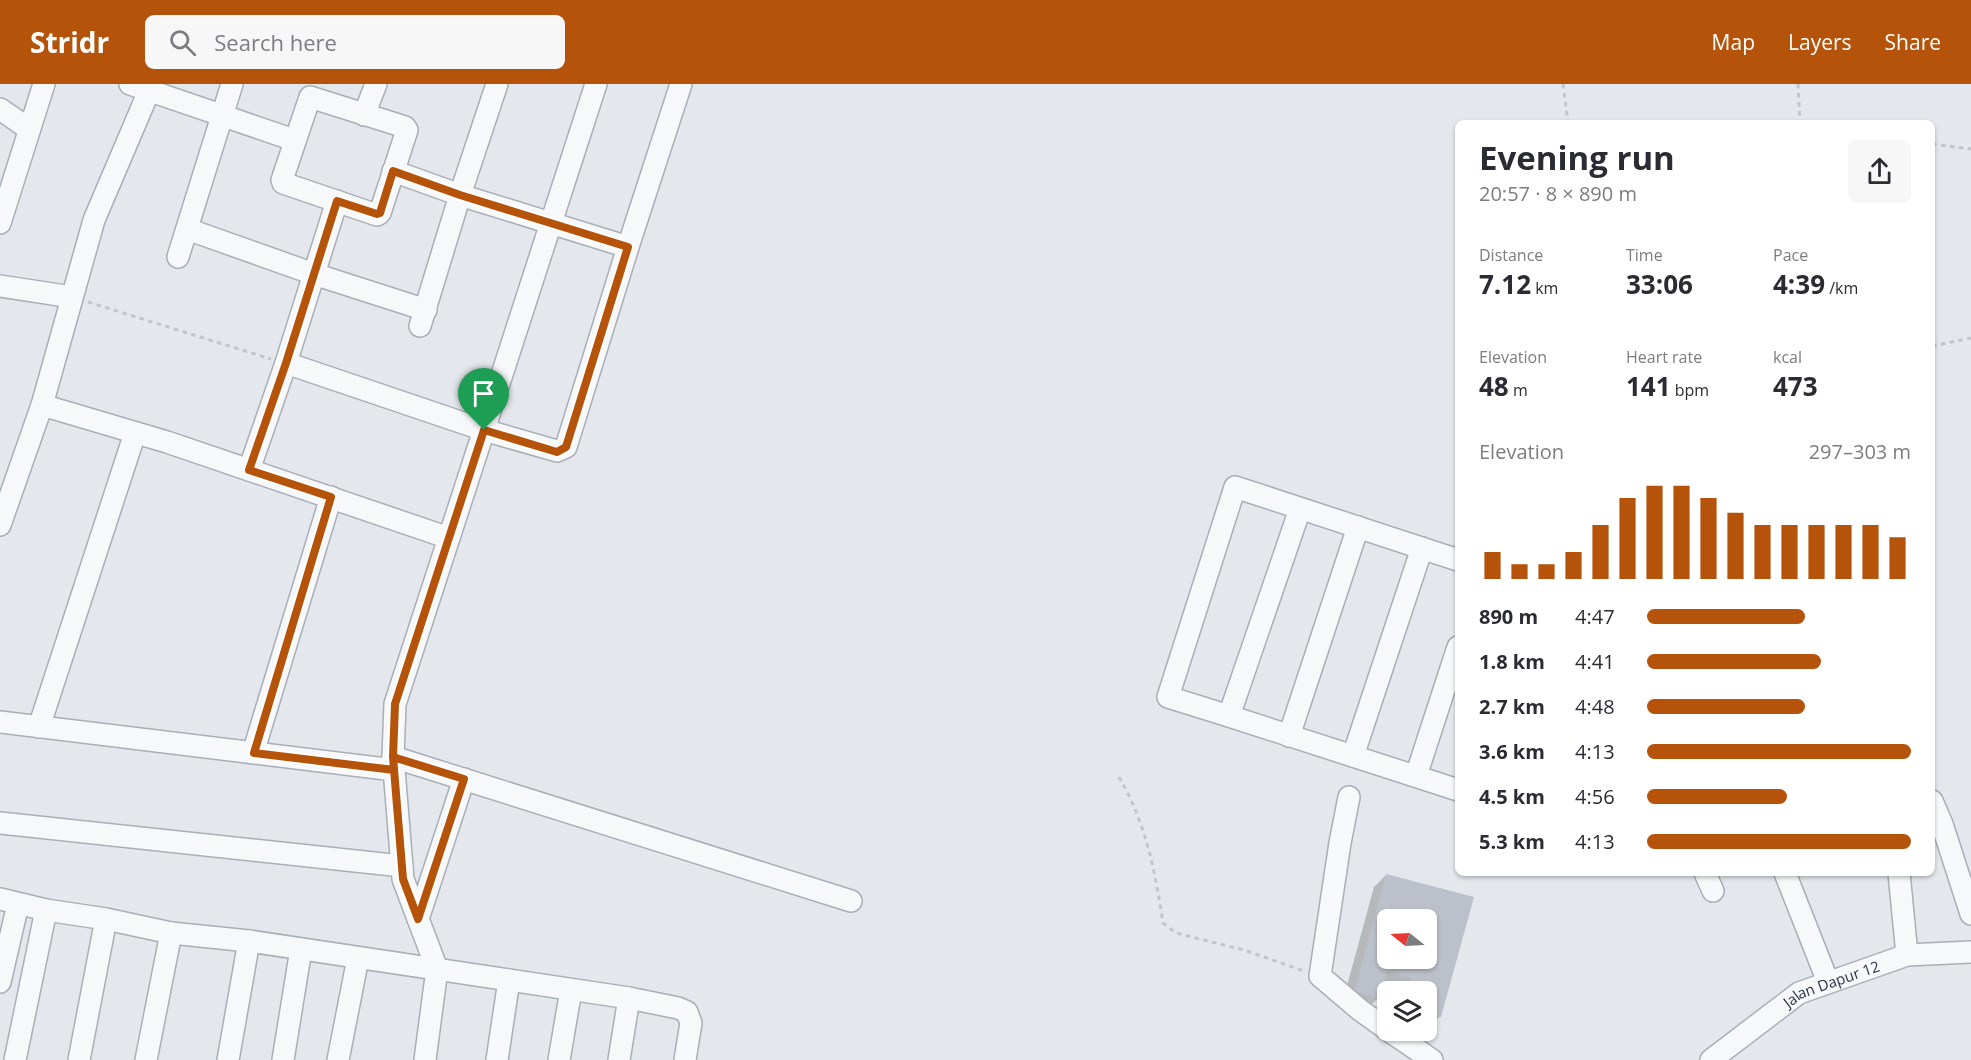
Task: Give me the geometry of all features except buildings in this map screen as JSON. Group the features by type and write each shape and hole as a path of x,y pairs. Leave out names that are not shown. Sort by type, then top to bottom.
{"street":[{"path":"0,224 44,84"},
{"path":"177,257 232,84"},
{"path":"364,115 376,84"},
{"path":"187,228 314,274 423,318 460,195 497,84"},
{"path":"425,1060 437,969 403,879 393,763 395,704 596,84"},
{"path":"286,363 484,430 557,452 566,447 681,84"},
{"path":"0,525 42,405 94,220 144,86 294,140"},
{"path":"310,98 405,127 407,130 380,213 377,214 283,183 294,140 310,98"},
{"path":"0,109 29,129"},
{"path":"393,171 460,195 628,247"},
{"path":"249,470 286,363 337,201"},
{"path":"0,286 72,297"},
{"path":"42,405 249,470 449,538"},
{"path":"39,727 135,433"},
{"path":"1455,559 1235,488 1168,697 1455,789"},
{"path":"254,753 331,497"},
{"path":"1229,716 1300,509"},
{"path":"1289,736 1358,527"},
{"path":"1353,756 1422,548"},
{"path":"1416,776 1455,656"},
{"path":"0,722 254,753 393,763 464,779 850,901"},
{"path":"418,919 464,779"},
{"path":"1349,797 1320,976 1377,1022"},
{"path":"1935,808 1971,914"},
{"path":"0,823 402,866"},
{"path":"1786,876 1828,982"},
{"path":"1899,876 1907,954"},
{"path":"0,982 9,902 171,933 249,941 629,998 678,1008 687,1012 691,1023 685,1060"},
{"path":"15,1060 46,910"},
{"path":"79,1060 106,919"},
{"path":"146,1060 171,933"},
{"path":"228,1060 249,941"},
{"path":"283,1060 301,949"},
{"name":"Jalan Dapur 12","path":"1711,1060 1798,993 1907,954 1971,952"},
{"path":"339,1060 358,958"},
{"path":"497,1060 509,980"},
{"path":"559,1060 571,990"},
{"path":"619,1060 629,998"},
{"path":"1404,1041 1432,1060"}],"path":[{"path":"1563,84 1569,120"},
{"path":"1798,84 1800,120"},
{"path":"1935,144 1971,149"},
{"path":"72,297 286,363"},
{"path":"1935,345 1971,338"},
{"path":"1119,777 1134,803 1149,849 1163,923 1182,935 1244,950 1320,976"}],"route":[{"path":"484,430 395,704 393,757 403,879 418,919 464,779 393,757 394,770 254,753 331,497 249,470 286,363 337,201 375,214 380,213 393,171 460,195 628,247 566,447 557,452 484,430"}]}
